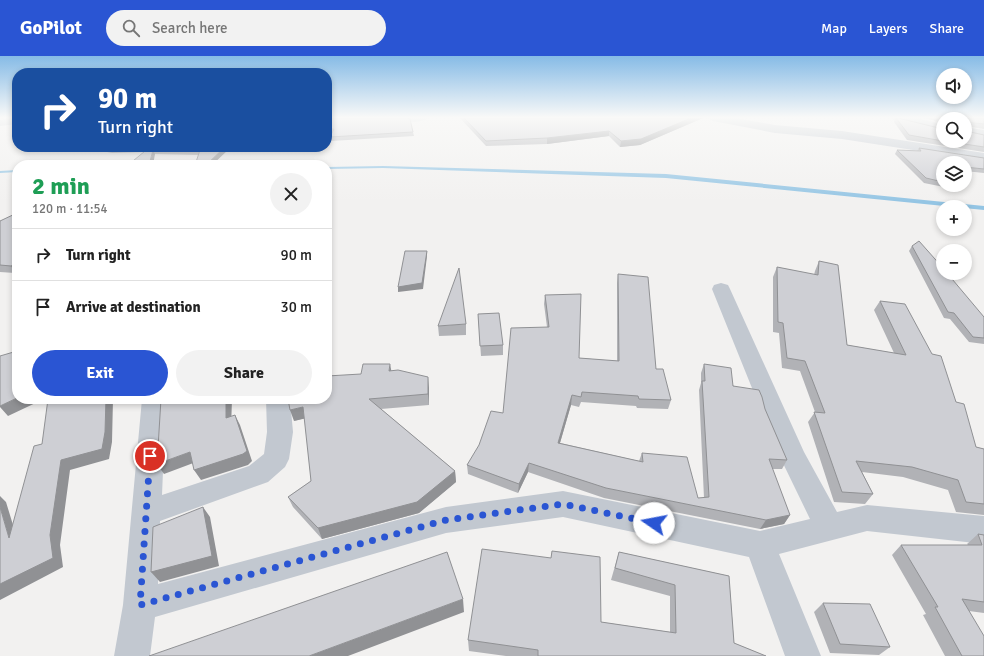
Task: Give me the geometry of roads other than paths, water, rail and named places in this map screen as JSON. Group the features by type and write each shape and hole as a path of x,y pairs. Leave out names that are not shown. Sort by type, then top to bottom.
{"street":[{"path":"913,146 984,157"},
{"path":"721,289 792,455 830,528"},
{"path":"132,656 140,605 154,404"},
{"path":"146,513 258,474 276,459 280,432 278,404"},
{"path":"140,605 446,520 563,504 760,545 867,518 984,530"},
{"path":"760,545 803,656"}],"waterway":[{"path":"332,168 383,167 666,176 984,208"},
{"path":"0,172 12,171"}]}
